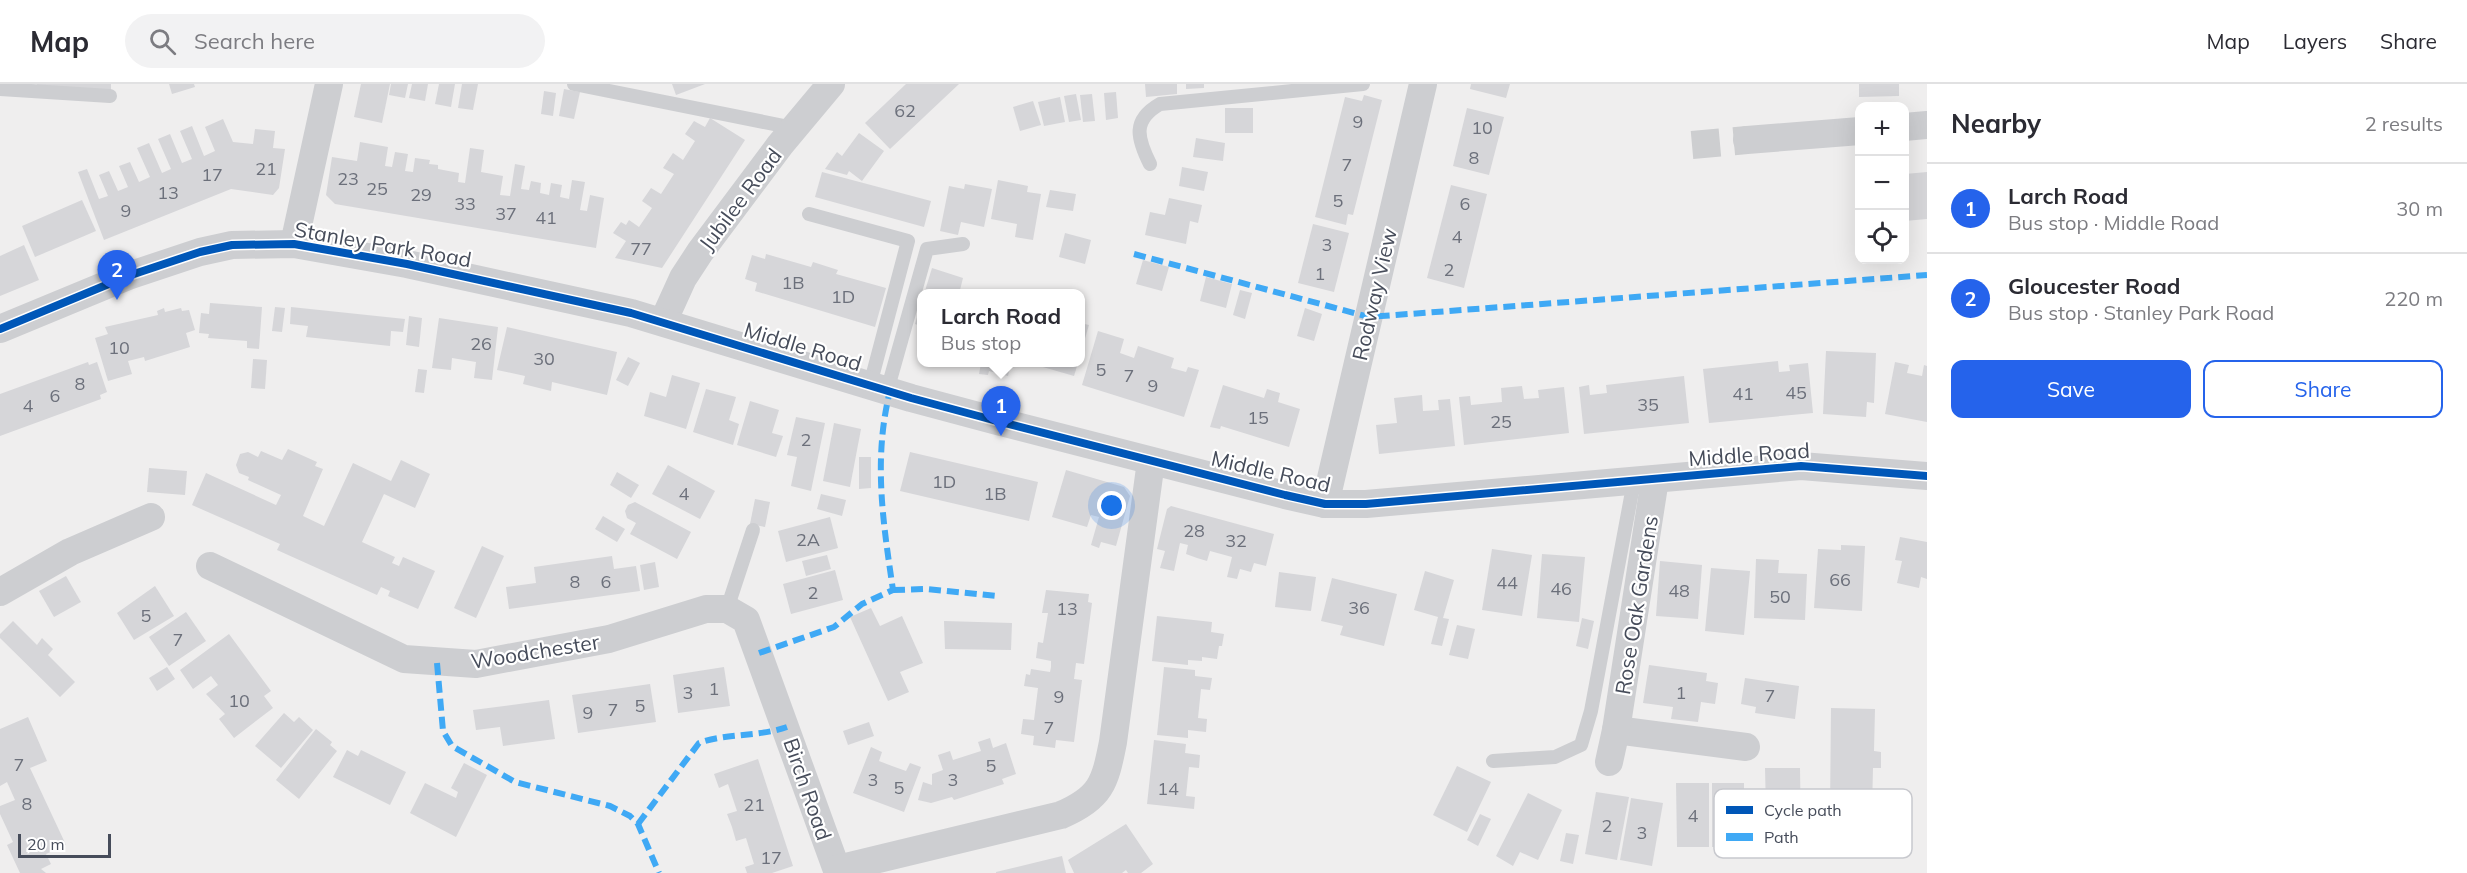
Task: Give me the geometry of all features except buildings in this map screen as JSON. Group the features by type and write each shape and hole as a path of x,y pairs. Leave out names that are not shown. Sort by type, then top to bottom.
{"street":[{"path":"294,244 329,84"},
{"name":"Rodway View","path":"1325,504 1423,84"},
{"name":"Jubilee Road","path":"663,322 683,278 700,252 794,128 816,89"},
{"path":"1909,127 1927,125"},
{"path":"1747,140 1855,131"},
{"name":"Stanley Park Road","path":"0,329 128,276 200,252 232,245 294,244 407,264 663,322"},
{"name":"Middle Road","path":"663,322 878,388 1151,461 1325,504 1366,504 1801,466 1927,476"},
{"path":"837,871 1061,815 1088,802 1098,790 1105,775 1113,742 1151,461"},
{"name":"Rose Oak Gardens","path":"1609,762 1616,730 1645,480"},
{"path":"0,592 70,552 151,517"},
{"name":"Woodchester","path":"210,566 404,658 437,663 476,664 498,660 609,639 706,609 727,609"},
{"name":"Birch Road","path":"727,609 746,620 837,871"},
{"path":"1616,730 1746,747"}],"lane":[{"path":"574,84 794,128"},
{"path":"1150,164 1140,143 1141,124 1146,112 1160,104 1363,84"},
{"path":"0,89 110,96"},
{"path":"809,214 908,241 878,388"},
{"path":"878,388 927,249 963,244"},
{"path":"1493,761 1555,758 1581,745 1645,480"},
{"path":"727,609 753,530"}],"tunnel":[{"path":"1692,145 1747,140"}],"marked path":[{"path":"1134,254 1369,317 1927,275"},
{"path":"759,653 834,627 862,604 893,590 881,490 882,441 890,391"},
{"path":"893,590 927,589 997,596"},
{"path":"437,663 443,731 452,746 515,782 610,806 630,816 638,824 659,873"},
{"path":"638,824 699,743 787,727"}],"cycle path":[{"path":"0,329 128,276 200,252 232,245 294,244 407,264 631,313 911,398 1325,504 1366,504 1801,466 1927,476"}],"place":[{"name":"Gloucester Road","path":"117,300"},
{"name":"Larch Road","path":"1001,436"}]}
